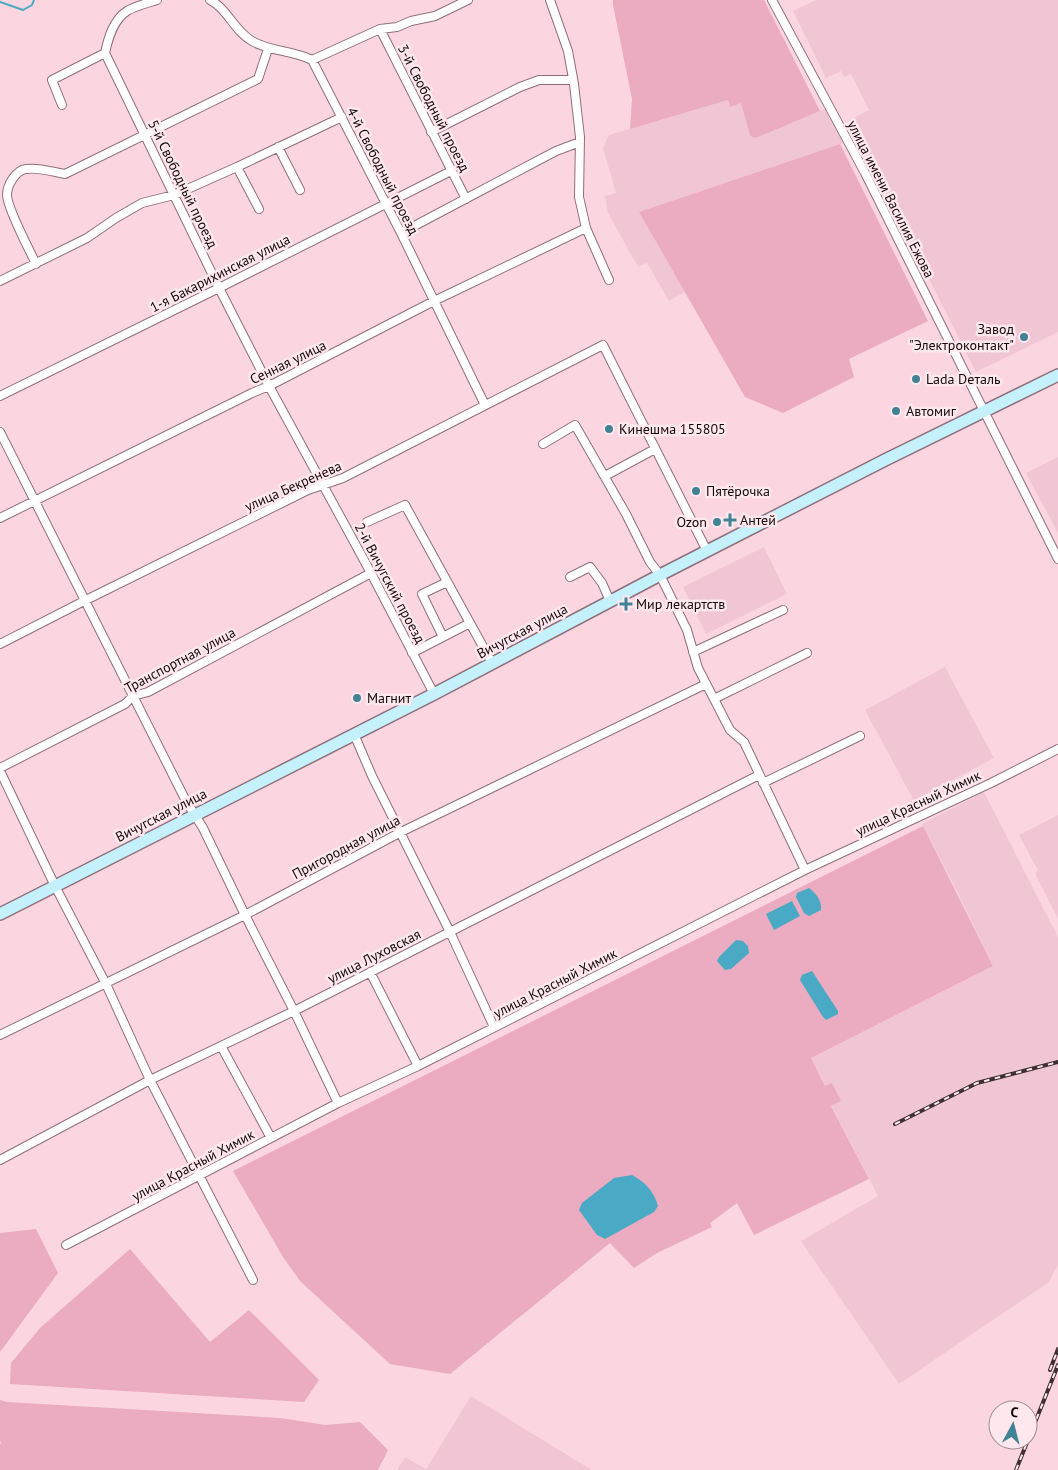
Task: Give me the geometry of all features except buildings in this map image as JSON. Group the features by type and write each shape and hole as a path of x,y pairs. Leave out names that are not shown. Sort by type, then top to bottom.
{"main road":[{"name":"Вичугская улица","path":"0,914 434,694 660,574 1058,374"}],"street":[{"path":"62,105 52,80 105,53 108,38 119,19 127,11 157,0"},
{"path":"210,0 218,4 238,32 251,41 268,49 294,53 312,60 380,29 398,27 412,21 434,16 468,0"},
{"path":"550,0 568,50 573,80 580,142 578,189 586,228 609,280"},
{"name":"улица имени Василия Ежова","path":"772,0 865,173 983,411"},
{"name":"3-й Свободный проезд","path":"380,29 466,199"},
{"path":"36,264 11,209 7,195 19,171 24,168 65,174 258,79 268,49"},
{"name":"5-й Свободный проезд","path":"105,53 219,288 269,386 323,485"},
{"name":"4-й Свободный проезд","path":"312,60 485,405"},
{"path":"431,132 520,87 539,80 573,80"},
{"path":"0,281 87,238 142,203 174,195 342,117"},
{"path":"400,233 556,151 580,142"},
{"path":"278,147 300,190"},
{"path":"237,167 259,209"},
{"name":"1-я Бакарихинская улица","path":"0,396 451,171"},
{"name":"Сенная улица","path":"0,518 586,228"},
{"name":"улица Бекренева","path":"0,644 308,490 343,478 603,345 655,449"},
{"path":"983,411 1058,559"},
{"path":"543,444 575,425 626,514 650,562 660,574 687,630 698,668 730,730 744,742 805,870"},
{"path":"0,432 186,801 195,814 294,1010 338,1103"},
{"path":"605,476 655,449 707,551"},
{"name":"2-й Вичугский проезд","path":"323,485 434,694"},
{"path":"367,522 405,505 492,663"},
{"path":"570,577 590,567 602,582 610,601"},
{"name":"Транспортная улица","path":"0,770 125,704 133,696 148,692 371,573"},
{"path":"443,637 422,594 447,582"},
{"path":"693,652 783,610"},
{"path":"412,652 470,623"},
{"path":"714,699 807,654"},
{"name":"Пригородная улица","path":"0,1035 245,915 401,832 706,684"},
{"path":"354,734 368,768 450,932 494,1027"},
{"path":"763,783 860,736"},
{"name":"улица Красный Химик","path":"66,1245 338,1103 418,1066 805,870 991,783 1058,749"},
{"path":"0,770 55,886 106,984 150,1080 253,1280"},
{"name":"улица Луховская","path":"0,1160 150,1080 450,932 759,775"},
{"path":"370,972 418,1066"},
{"path":"221,1046 271,1138"}],"shaded area":[{"path":"613,0 764,0 820,111 756,138 750,135 741,103 730,107 728,100 630,129 632,99"},
{"name":"Завод \"Электроконтакт\"","path":"816,0 1058,0 1058,332 976,372 849,120 869,110 851,74 844,77 841,71 826,78 793,11"},
{"path":"728,100 741,103 752,137 756,138 825,109 843,143 639,212 685,292 669,301 647,263 638,267 608,213 605,196 616,193 603,148 609,135"},
{"path":"840,144 928,321 849,359 854,377 783,413 745,397 639,212"},
{"path":"1058,457 1058,533 1026,473"},
{"path":"764,547 787,594 706,634 683,587"},
{"path":"945,667 994,758 914,801 865,710"},
{"path":"984,792 1058,937 1058,1265 1049,1282 899,1384 801,1241 878,1196 831,1105 841,1101 826,1087 811,1058 993,966 922,824"},
{"path":"1058,815 1058,919 1035,873 1038,870 1019,835"},
{"path":"923,826 993,966 811,1058 825,1086 832,1083 841,1101 831,1106 869,1179 754,1235 737,1203 710,1223 712,1227 657,1253 634,1268 610,1243 450,1374 390,1364 300,1281 283,1257 233,1171"},
{"path":"36,1229 58,1273 0,1352 0,1233"},
{"path":"130,1249 210,1342 249,1310 319,1380 304,1402 10,1384 11,1363 40,1328"},
{"path":"471,1396 592,1470 397,1470 405,1457 426,1469"},
{"path":"0,1400 7,1402 280,1418 326,1425 360,1422 388,1450 378,1470 0,1470"}],"water":[{"path":"809,888 821,903 821,910 809,916 804,913 796,897 797,893"},
{"path":"792,901 800,916 774,930 766,914"},
{"path":"736,940 743,941 748,946 749,953 731,969 725,970 717,961"},
{"path":"812,971 838,1011 838,1014 826,1020 800,980 802,975"},
{"path":"632,1175 648,1188 658,1206 654,1212 605,1239 597,1235 579,1210 582,1203 614,1178"}],"waterway":[{"path":"0,2 23,10 32,5 34,0"}],"railway":[{"path":"895,1124 977,1083 1058,1062"},
{"path":"1050,1370 1058,1349"},
{"path":"1016,1470 1058,1365"}],"place":[{"name":"Завод \"Электроконтакт\"","path":"1024,337"},
{"name":"Lada Dеталь","path":"916,379"},
{"name":"Автомиг","path":"896,411"},
{"name":"Кинешма 155805","path":"609,429"},
{"name":"Пятёрочка","path":"696,491"},
{"name":"Антей","path":"730,520"},
{"name":"Ozon","path":"717,522"},
{"name":"Мир лекартств","path":"626,604"},
{"name":"Магнит","path":"357,698"}]}
